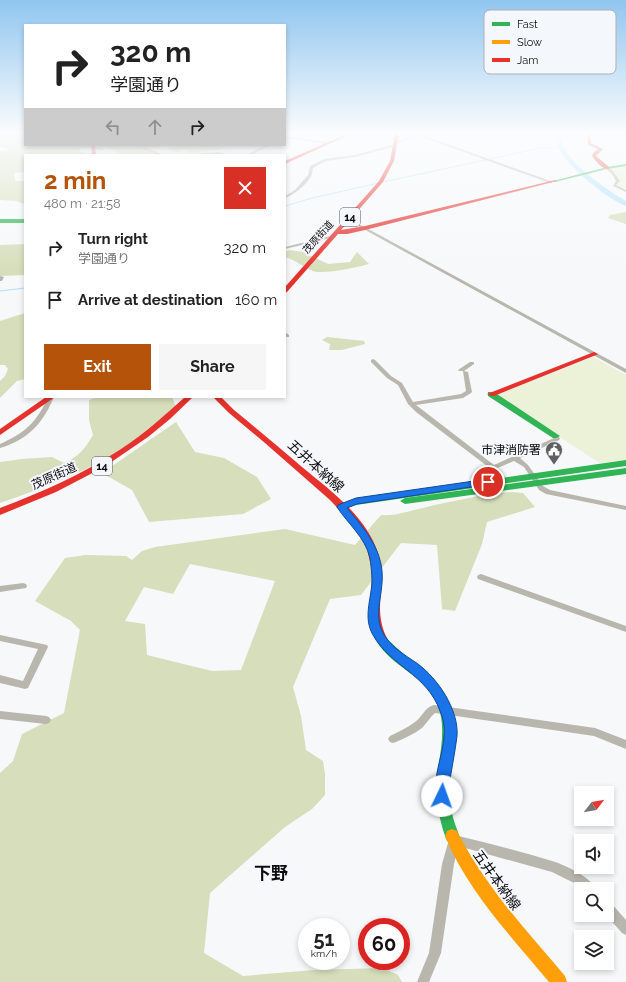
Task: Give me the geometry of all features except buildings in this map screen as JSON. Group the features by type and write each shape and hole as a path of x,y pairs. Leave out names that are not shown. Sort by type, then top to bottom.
{"street":[{"path":"286,196 292,195 297,191 305,180"},
{"name":"茂原街道","path":"286,290 383,180"},
{"path":"545,180 551,182"},
{"path":"286,248 336,234 560,180"},
{"path":"617,180 618,181 614,185 626,191"},
{"path":"348,219 626,371"},
{"path":"0,222 24,221"},
{"path":"0,276 2,277 0,280"},
{"path":"374,361 389,377 400,384 411,404 418,411 493,468 516,459 557,439 556,436 491,394 594,354"},
{"path":"411,404 463,396 469,392 463,371 472,363"},
{"path":"0,434 50,398"},
{"path":"0,446 18,439 30,431 47,408 51,398"},
{"name":"茂原街道","path":"0,512 69,483 127,451 174,414 188,398"},
{"name":"五井本納線","path":"218,398 230,412 257,432 341,507 364,533 374,556 377,581 373,617 377,633 388,648 425,676 438,693 446,711 451,735 442,787 443,804 454,840 480,886 559,982"},
{"path":"516,459 526,466 542,488 548,492 626,508"},
{"path":"585,473 626,463"},
{"path":"341,507 356,502 536,479 585,473 626,471"},
{"path":"481,577 626,630"},
{"path":"0,589 23,586"},
{"path":"0,638 44,647 25,686 0,679"},
{"path":"393,738 415,728 427,717 429,712 434,709 595,732 626,745"},
{"path":"0,715 46,720"},
{"path":"423,982 435,953 448,864 454,840 553,867 582,882"},
{"path":"614,915 626,929"}],"green space":[{"path":"0,180 24,181 24,204 16,201 0,200"},
{"path":"617,180 626,180 626,188 620,189 614,185 618,181"},
{"path":"626,212 626,224 608,218 610,215"},
{"path":"24,244 24,275 0,276 0,245"},
{"path":"290,250 303,252 328,264 350,262 357,252 369,264 341,270 318,272 286,257 286,252"},
{"path":"24,313 24,379 17,381 0,398 0,381 5,376 8,369 5,365 0,365 0,321"},
{"path":"327,337 364,341 365,344 342,350 329,350 330,344 322,340"},
{"path":"593,357 626,375 626,460 600,463 497,397 497,395"},
{"path":"96,398 172,398 176,407 133,441 102,461 35,491 0,503 0,462 52,457 64,463 77,455 84,448 93,435 89,420 89,400"},
{"path":"176,422 195,452 224,458 257,477 271,499 243,514 149,522 132,490 102,473"},
{"path":"511,492 523,493 535,507 487,522 482,544 455,611 442,609 437,545 401,543 361,595 330,599 293,687 301,716 306,750 323,761 325,774 325,795 312,809 285,827 210,893 204,953 243,976 314,970 358,969 358,970 387,970 398,975 402,982 0,982 0,773 13,761 22,734 64,713 80,630 71,621 35,601 65,558 85,555 126,556 132,560 142,551 155,547 285,529 355,545 381,515 397,514 478,497","holes":["190,564 275,581 241,670 212,671 147,655 145,624 125,621 144,587 173,594"]}],"waterway":[{"path":"383,182 393,180"},
{"path":"591,180 626,204"},
{"path":"286,206 312,198 379,183"},
{"path":"0,291 24,288"}],"traffic: fast":[{"path":"555,181 560,180"},
{"path":"0,221 24,221"},
{"path":"491,394 556,436"},
{"path":"341,507 355,502 626,463"},
{"path":"405,501 626,471"},
{"path":"382,640 388,648 418,671 433,685 445,707 449,731 443,798 448,825 452,836"}],"traffic: slow":[{"path":"452,836 462,856 487,894 559,982"}],"traffic: jam":[{"path":"286,290 382,180"},
{"path":"338,232 347,232 365,228 555,181"},
{"path":"491,394 594,354"},
{"path":"0,433 50,398"},
{"path":"0,512 53,490 101,465 146,436 188,398"},
{"path":"218,398 232,412 268,441 342,506 364,534 372,549 375,560 377,586 374,617 375,625 382,640"}],"place":[{"name":"市津消防署","path":"554,465"}],"district":[{"name":"下野","path":"271,873"}],"route":[{"path":"442,796 442,787 451,735 446,711 441,698 425,676 388,648 377,633 373,617 377,581 374,556 364,533 341,507 356,502 488,482"}]}
